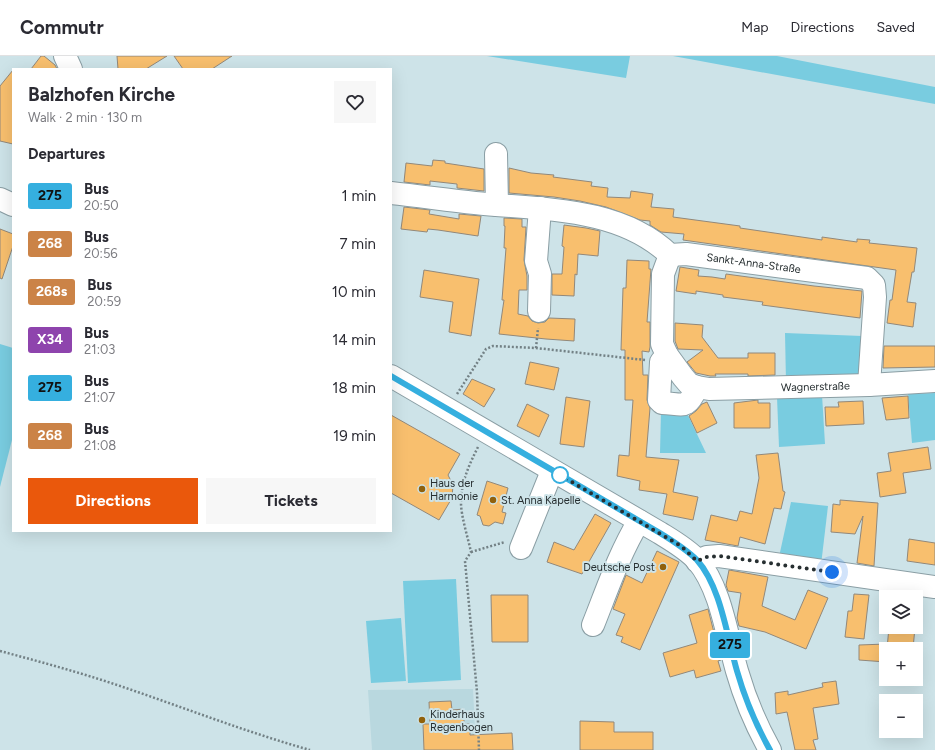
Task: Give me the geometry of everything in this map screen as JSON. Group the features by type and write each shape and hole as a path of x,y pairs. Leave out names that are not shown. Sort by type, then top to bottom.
{"street":[{"path":"65,56 70,68"},
{"path":"496,154 497,205"},
{"path":"392,193 497,205 540,208 574,213 615,222 632,228 647,236 659,244 670,255 663,274 662,344 664,358 659,400 662,403 685,404 691,400 697,387 689,384 664,358"},
{"path":"0,200 12,205"},
{"path":"539,311 540,274 536,261 540,208"},
{"name":"Sankt-Anna-Straße","path":"670,255 686,254 867,278 874,285 875,297 869,385"},
{"path":"392,377 681,546 697,561 714,589 743,692 752,715 770,750"},
{"name":"Wagnerstraße","path":"697,387 709,389 869,385 935,381"},
{"path":"521,548 552,471"},
{"path":"592,625 617,563 639,521"},
{"path":"697,561 707,557 719,556 935,587"}],"path":[{"path":"447,409 486,349 493,346 664,358"},
{"path":"471,552 461,504 464,478 469,465 487,432"},
{"path":"479,750 477,692 465,561 471,552 505,542 521,548"},
{"path":"0,651 56,666 122,687 260,736 310,750"}],"shaded area":[{"path":"487,56 630,56 626,78"},
{"path":"673,56 777,56 935,87 935,104"},
{"path":"785,333 862,336 860,374 786,382"},
{"path":"0,344 12,348 12,440 0,487"},
{"path":"935,393 935,440 912,443 908,394"},
{"path":"822,395 825,444 779,447 777,397"},
{"path":"685,409 706,453 660,453 661,410"},
{"path":"791,502 828,506 821,565 779,557"},
{"path":"456,579 461,680 408,683 403,581"},
{"path":"401,618 406,681 371,683 366,621"},
{"name":"Kinderhaus Regenbogen","path":"473,689 476,750 372,750 368,690"}],"building":[{"path":"41,56 44,56 56,68 32,68"},
{"path":"117,56 167,56 148,68 118,68"},
{"path":"174,56 232,56 214,68 182,68"},
{"path":"12,71 12,144 0,141 0,86"},
{"path":"433,160 484,169 484,191 457,188 457,184 430,181 430,185 404,182 406,163 432,166"},
{"path":"509,168 531,173 554,175 553,177 592,182 591,186 608,188 607,197 630,198 631,191 653,194 651,207 674,209 673,217 740,226 740,228 822,240 822,237 857,242 857,239 870,240 869,243 917,248 914,272 912,272 907,302 916,303 913,327 887,323 896,270 683,240 684,234 661,232 650,225 650,221 640,220 606,207 554,197 509,193"},
{"path":"404,207 430,210 429,214 459,219 459,214 481,216 478,236 428,229 427,232 401,229"},
{"path":"504,218 522,219 522,227 526,227 524,260 527,276 527,290 519,290 518,314 528,316 532,321 538,323 545,322 549,318 575,319 574,341 499,334 504,300 502,300 506,248 504,248"},
{"path":"564,225 600,231 598,256 578,254 574,296 552,295 552,274 562,274"},
{"path":"0,229 12,234 12,249 2,279 0,278"},
{"path":"627,260 649,261 649,269 651,269 647,322 650,322 650,347 649,352 642,351 643,375 648,375 647,400 650,408 646,457 679,460 673,492 698,497 693,520 663,514 667,494 639,490 640,481 617,476 619,455 629,456 633,400 625,400 625,350 621,350 623,288 626,288"},
{"path":"680,267 699,270 698,276 725,279 726,274 862,291 860,318 762,305 763,302 723,297 723,295 696,291 696,294 676,291"},
{"path":"424,270 479,279 471,336 449,332 453,302 420,297"},
{"path":"675,323 703,325 702,337 718,358 748,358 748,353 775,353 775,375 748,376 748,374 715,374 716,376 710,376 696,373 687,362 703,350 678,349 675,341"},
{"path":"884,346 935,346 935,367 883,368"},
{"path":"530,362 559,368 554,390 525,384"},
{"path":"472,379 495,389 484,407 463,394"},
{"path":"908,396 909,418 886,420 882,398"},
{"path":"566,397 590,401 584,447 560,444"},
{"path":"758,400 758,403 770,403 770,428 734,428 734,403"},
{"path":"863,401 864,424 826,426 825,407 839,407 838,402"},
{"path":"707,402 717,423 697,433 689,416 702,404"},
{"path":"527,404 549,415 539,437 517,426"},
{"path":"392,416 460,454 448,475 453,485 452,498 439,520 392,494"},
{"path":"928,447 931,469 903,473 906,493 880,497 877,473 891,471 888,453"},
{"path":"778,453 783,491 785,492 781,509 774,508 765,544 740,537 738,546 705,540 711,515 737,521 740,511 752,514 759,478 756,455"},
{"name":"St. Anna Kapelle","path":"487,481 508,488 502,512 506,513 503,524 495,522 489,526 483,525 480,516 477,515"},
{"path":"840,500 878,503 874,566 857,563 863,516 855,534 831,532 833,504 840,505"},
{"path":"595,514 611,523 582,574 547,562 554,542 574,550"},
{"path":"909,539 935,543 935,565 907,561"},
{"path":"657,551 679,562 640,650 621,642 623,637 616,635 625,614 613,609 626,575 642,583"},
{"path":"729,570 768,577 762,606 795,620 808,590 828,598 806,649 765,632 739,626 737,618 741,593 728,591 726,585"},
{"path":"854,594 869,595 864,639 845,637 848,611 852,611"},
{"path":"491,595 528,595 528,642 492,642"},
{"path":"708,609 721,660 718,661 721,671 696,678 694,670 670,677 663,653 697,643 689,615"},
{"path":"888,634 914,634 914,642 888,642"},
{"path":"879,644 879,661 859,660 859,645"},
{"path":"836,681 839,704 813,708 818,739 813,740 816,750 795,750 787,712 776,714 775,693 788,691 788,695 823,687 822,683"},
{"path":"451,701 452,710 464,709 464,724 470,724 470,735 512,733 513,750 424,750 423,724 430,724 429,702"},
{"path":"580,721 614,722 614,732 653,732 653,750 580,750"}],"bus line":[{"name":"275","path":"392,377 660,533 691,554 704,571 714,589 743,692 752,715 770,750"}],"place":[{"name":"Haus der Harmonie","path":"422,489"},
{"name":"St. Anna Kapelle","path":"493,500"},
{"name":"Deutsche Post","path":"663,567"},
{"name":"Kinderhaus Regenbogen","path":"422,720"}],"route":[{"path":"560,475 681,546 697,561 707,557 719,556 832,572"}]}
